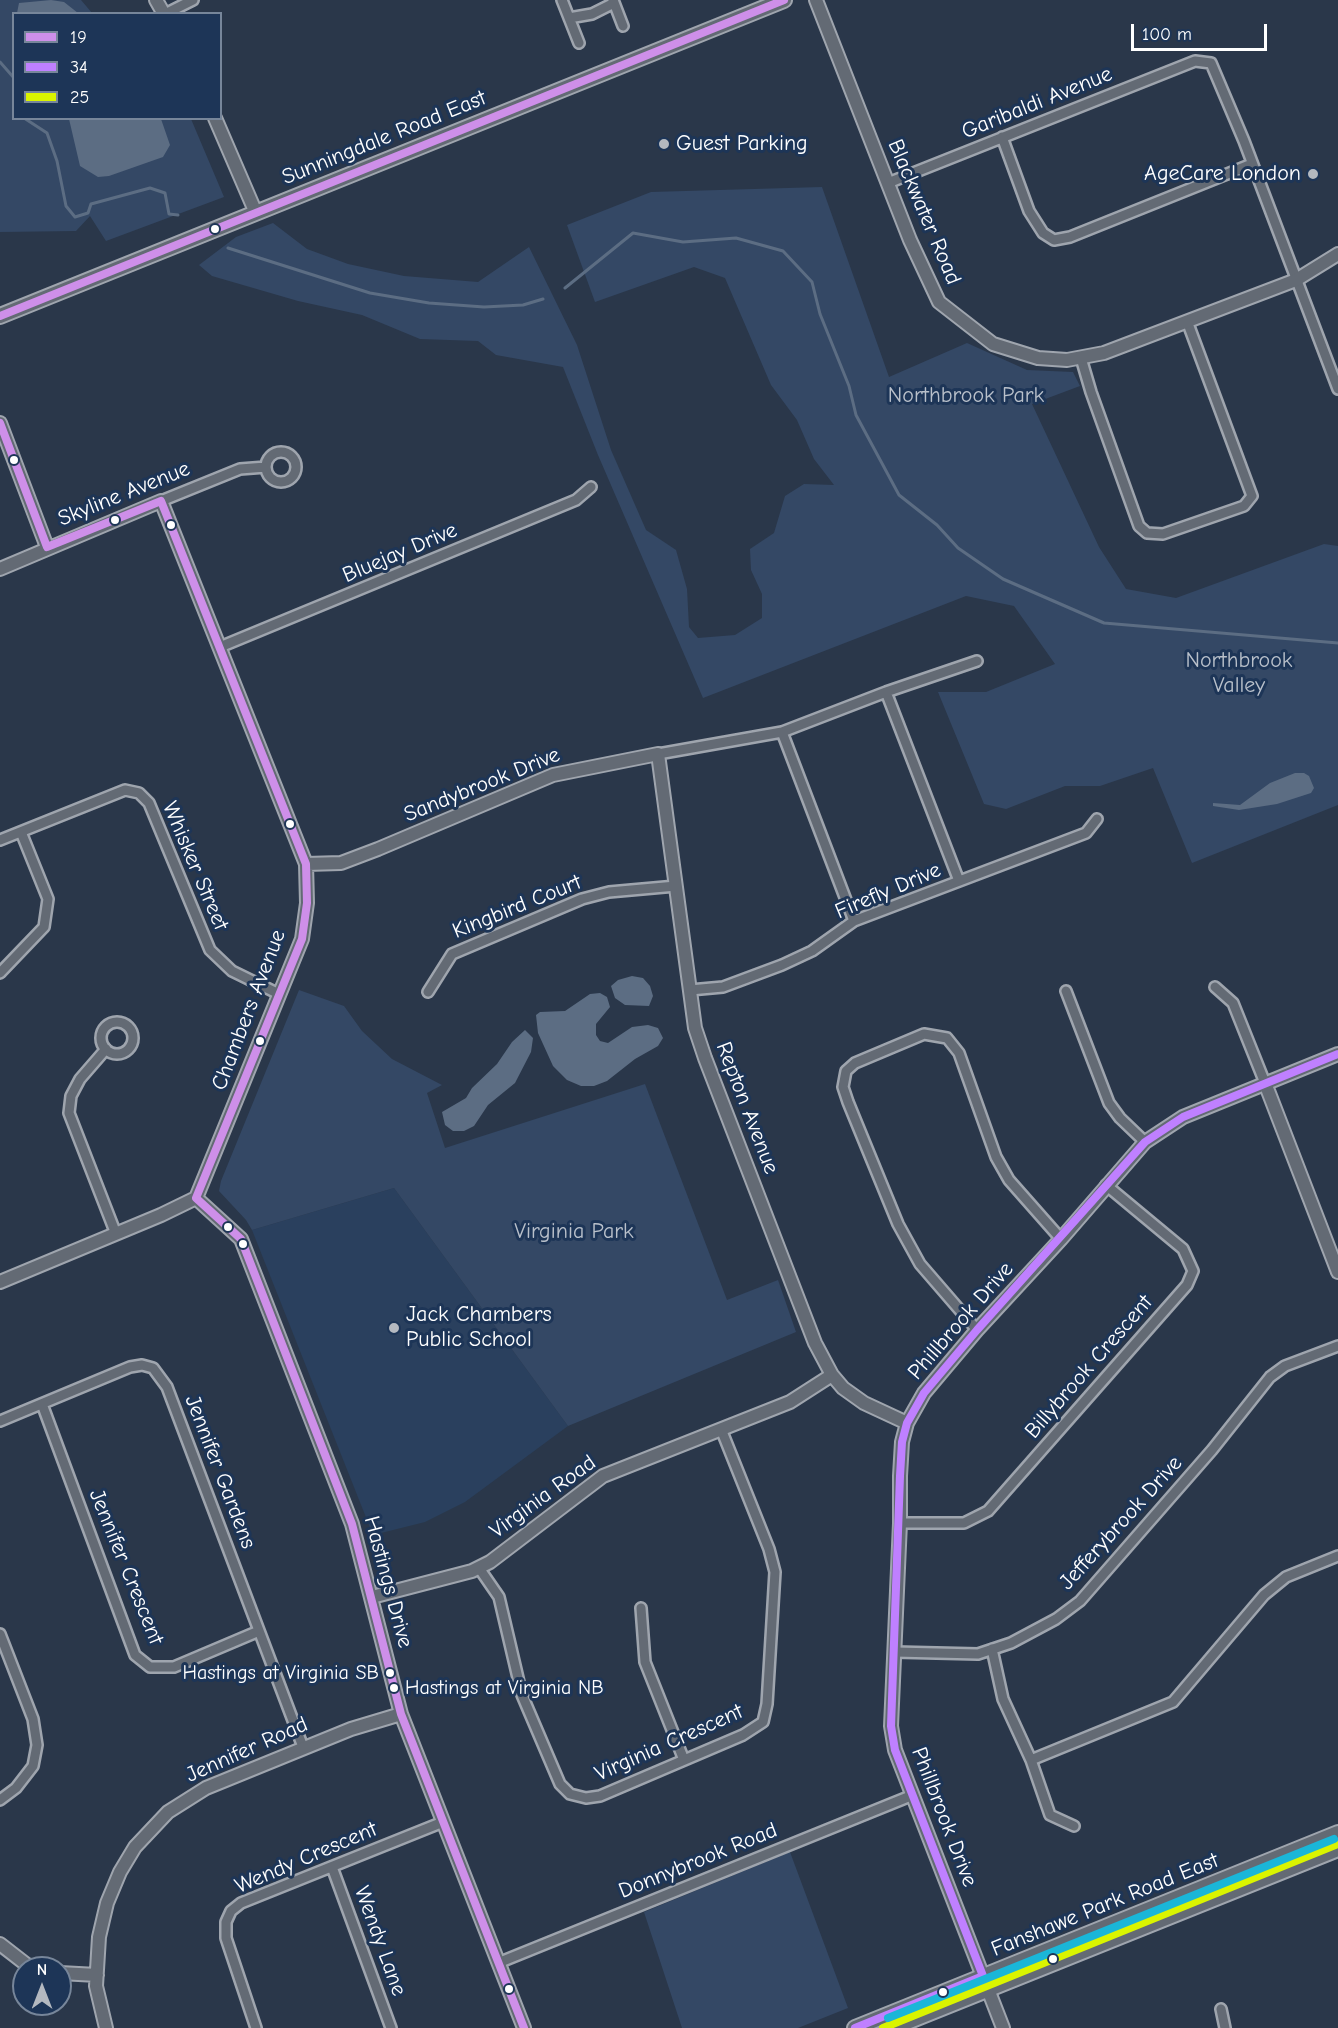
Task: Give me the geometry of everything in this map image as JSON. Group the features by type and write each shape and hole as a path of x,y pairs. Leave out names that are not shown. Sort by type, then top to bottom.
{"main road":[{"name":"Sunningdale Road East","path":"0,316 784,0"},
{"name":"Fanshawe Park Road East","path":"855,2028 1338,1833"},
{"name":"Fanshawe Park Road East","path":"892,2028 1337,1852"}],"street":[{"path":"169,12 193,0"},
{"path":"562,0 579,43"},
{"name":"Blackwater Road","path":"816,0 888,183 939,302 979,335 1012,352 1038,358 1081,358 1104,353 1296,280 1338,254"},
{"path":"569,18 592,14 613,1 624,26"},
{"name":"Garibaldi Avenue","path":"888,183 1195,61 1211,63 1217,71 1338,389"},
{"path":"216,120 256,213"},
{"path":"1002,137 1029,211 1043,233 1054,240 1070,237 1252,165"},
{"path":"1081,358 1139,526 1147,533 1163,534 1244,506 1252,496 1187,321"},
{"path":"0,423 47,547"},
{"name":"Skyline Avenue","path":"0,569 47,547 240,469 266,467"},
{"name":"Bluejay Drive","path":"220,647 576,500 591,487"},
{"name":"Chambers Avenue","path":"160,501 306,864 308,903 302,939 196,1198"},
{"name":"Sandybrook Drive","path":"306,864 341,862 378,849 553,775 782,732 886,692 977,661"},
{"path":"886,692 959,881"},
{"path":"782,732 854,921"},
{"name":"Repton Avenue","path":"658,754 690,990 696,1028 705,1058 815,1343 832,1375 843,1388 864,1403 907,1423"},
{"name":"Whisker Street","path":"0,840 125,790 139,793 149,803 210,950 232,971 279,994"},
{"name":"Firefly Drive","path":"690,990 723,987 782,965 812,951 854,921 1086,833 1097,819"},
{"path":"0,973 44,927 48,899 21,831"},
{"name":"Kingbird Court","path":"428,992 452,954 582,899 609,892 676,886"},
{"path":"1215,987 1233,1003 1338,1272"},
{"path":"1066,991 1109,1102 1120,1118 1145,1142"},
{"path":"977,1330 920,1264 898,1224 848,1102 843,1087 846,1071 855,1063 924,1034 947,1038 959,1053 996,1157 1009,1180 1061,1239"},
{"path":"106,1049 80,1079 71,1096 69,1113 116,1234"},
{"name":"Phillbrook Drive","path":"1003,2028 895,1750 891,1726 902,1442 907,1423 924,1393 977,1330 1061,1239 1145,1142 1183,1117 1338,1054"},
{"name":"Billybrook Crescent","path":"900,1524 963,1523 988,1511 1187,1286 1193,1270 1183,1249 1106,1185"},
{"path":"0,1281 116,1234 196,1198"},
{"name":"Hastings Drive","path":"196,1198 241,1239 352,1524 401,1714 524,2028"},
{"name":"Jefferybrook Drive","path":"895,1652 978,1654 1031,1633 1080,1601 1212,1450 1270,1377 1285,1366 1338,1346"},
{"name":"Jennifer Gardens","path":"0,1421 130,1367 142,1365 153,1368 167,1388 303,1747"},
{"name":"Virginia Road","path":"372,1597 479,1568 603,1476 790,1402 832,1375"},
{"name":"Jennifer Crescent","path":"42,1404 135,1655 150,1667 174,1667 259,1631"},
{"name":"Virginia Crescent","path":"479,1568 499,1597 522,1695 560,1784 570,1794 586,1798 600,1796 743,1735 763,1722 767,1704 775,1572 769,1549 721,1429"},
{"path":"1031,1760 1173,1702 1264,1595 1286,1577 1338,1556"},
{"path":"641,1608 645,1662 684,1760"},
{"path":"0,1634 33,1719 37,1745 33,1766 16,1788 0,1800"},
{"path":"992,1649 1003,1699 1031,1760 1050,1815 1074,1826"},
{"name":"Jennifer Road","path":"106,2028 96,1986 99,1937 107,1903 120,1872 135,1847 168,1812 206,1788 303,1747 401,1714"},
{"name":"Donnybrook Road","path":"498,1963 913,1796"},
{"name":"Wendy Crescent","path":"256,2028 226,1938 226,1922 231,1911 241,1903 443,1822"},
{"name":"Wendy Lane","path":"332,1867 391,2028"},
{"path":"0,1944 15,1956"},
{"path":"72,1976 97,1975"},
{"path":"1221,2009 1225,2028"}],"shaded area":[{"path":"51,0 64,2 77,12 17,12 19,3"},
{"path":"69,120 161,120 170,145 163,157 109,176 98,177 80,166"},
{"path":"1295,773 1304,773 1309,776 1314,788 1311,793 1277,804 1239,810 1213,806 1213,803 1240,805 1270,783"},
{"path":"632,976 643,978 650,986 653,996 649,1006 625,1005 615,998 611,986 618,980"},
{"path":"600,993 607,997 610,1007 596,1024 596,1035 600,1041 608,1043 632,1027 648,1025 658,1028 663,1038 658,1046 635,1059 607,1081 594,1086 581,1086 567,1080 553,1066 538,1033 536,1015 540,1012 565,1011 590,994"},
{"path":"525,1030 533,1038 531,1052 515,1083 488,1105 474,1126 464,1131 453,1131 445,1125 442,1112 466,1098 472,1088 497,1064 512,1042"},
{"name":"Jack Chambers Public School","path":"394,1188 568,1426 465,1502 425,1522 373,1535 252,1230"}],"green space":[{"path":"0,0 81,0 91,12 12,12 12,120 191,120 224,197 106,241 90,216 76,231 0,232"},
{"name":"Northbrook Valley","path":"822,187 889,377 967,343 1027,370 1073,372 1080,386 1032,404 1099,547 1126,589 1176,598 1324,544 1338,546 1338,805 1192,863 1153,768 1100,786 1065,786 1006,809 984,804 938,692 986,692 1055,664 1014,606 966,596 703,698 598,455 563,367 496,355 478,341 420,339 362,315 298,301 212,276 199,265 236,237 273,223 307,249 348,264 404,276 478,282 529,247 577,345 611,450 646,530 676,550 687,589 689,627 698,638 735,635 762,618 762,594 751,570 750,549 774,533 785,496 804,484 834,485 814,459 797,420 771,385 725,278 694,267 595,302 567,225 651,192"},
{"name":"Virginia Park","path":"299,990 344,1006 362,1031 392,1059 442,1085 427,1093 445,1148 645,1084 727,1300 778,1280 796,1332 568,1426 394,1188 252,1230 246,1220 219,1191 221,1181"},
{"path":"790,1852 848,2008 798,2028 682,2028 644,1912"}],"waterway":[{"path":"0,62 12,76"},
{"path":"27,120 47,133 57,161 66,206 75,217 88,213 91,204 150,188 165,193 169,214 178,215"},
{"path":"565,288 633,233 683,242 736,238 783,251 812,282 820,314 849,386 856,415 899,495 937,525 958,548 1003,579 1104,623 1338,643"},
{"path":"228,248 370,293 429,303 484,307 523,305 543,299"}],"transit line":[{"name":"19","path":"0,316 784,0"},
{"name":"19","path":"0,423 47,547 161,501 306,864 307,903 302,939 196,1198 241,1239 352,1524 401,1714 524,2028"},
{"name":"34","path":"855,2028 983,1976 895,1750 891,1726 900,1476 902,1442 907,1423 924,1393 977,1330 1145,1142 1183,1117 1338,1054"},
{"path":"888,2018 1334,1839"},
{"name":"25","path":"883,2028 1338,1844"}],"place":[{"name":"Guest Parking","path":"664,144"},
{"name":"AgeCare London","path":"1313,174"},
{"name":"Jack Chambers Public School","path":"394,1328"},
{"name":"Hastings at Virginia SB","path":"390,1673"},
{"name":"Hastings at Virginia NB","path":"394,1688"}],"park label":[{"name":"Northbrook Park","path":"966,396"}]}
